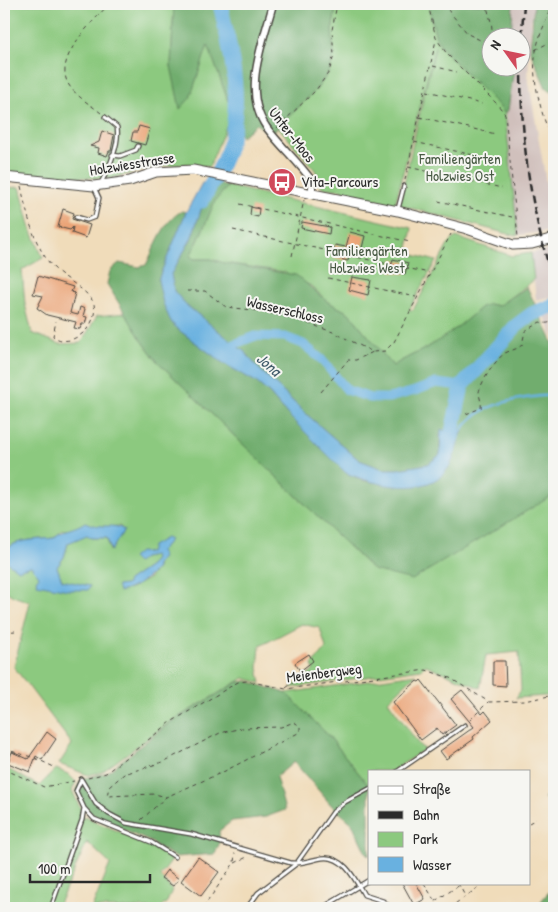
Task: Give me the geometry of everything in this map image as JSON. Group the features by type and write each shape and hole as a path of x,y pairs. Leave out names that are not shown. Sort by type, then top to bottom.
{"street":[{"name":"Unter-Moos","path":"272,4 254,91 256,108 271,134 311,180 308,196"},
{"name":"Holzwiesstrasse","path":"4,177 96,186 130,180 156,172 193,170 228,176 308,196 398,211 456,226 513,244 532,244 554,238"}],"lane":[{"path":"76,217 88,220 95,217 100,198 96,186 112,155 118,133 117,128 105,117"},
{"path":"112,155 127,154 136,150 138,146"},
{"path":"398,211 404,186"},
{"path":"399,770 465,725"},
{"path":"81,779 76,791 84,808 94,819 151,842 175,857"},
{"path":"81,779 96,804 110,814 138,825 190,834 254,854 296,864 324,858 334,859 344,864 364,895 383,901 390,908"},
{"path":"247,908 258,893 296,864 333,812 345,802 368,790"},
{"path":"51,908 80,827 84,808"},
{"path":"328,907 368,881"}],"path":[{"path":"105,117 71,88 66,80 64,67 71,50 109,4"},
{"path":"271,134 316,90 329,72 334,55 332,30 337,4"},
{"path":"428,4 436,38 447,54 505,114 518,235"},
{"path":"443,4 468,34 482,41 490,37 493,28 487,4"},
{"path":"554,4 540,33 535,50 534,66 537,92 545,122 554,140"},
{"path":"404,186 436,38"},
{"path":"535,50 554,40"},
{"path":"431,66 456,72"},
{"path":"426,91 482,104"},
{"path":"418,117 496,134"},
{"path":"413,142 501,161"},
{"path":"408,167 502,188"},
{"path":"20,178 29,221 40,249 51,265 87,296 94,306 93,320 82,335 71,340 62,340 53,336 56,321"},
{"path":"292,256 308,196"},
{"path":"438,201 512,217"},
{"path":"240,204 410,242"},
{"path":"322,391 348,360 356,360 373,352 385,351 391,346 456,226"},
{"path":"233,230 430,274"},
{"path":"328,278 417,298"},
{"name":"Wasserschloss","path":"187,291 205,291 226,307 261,311 298,320 333,332 373,352"},
{"path":"466,414 481,408 479,393 486,374 493,368 498,359 505,353 515,351 522,345 525,331 540,322 547,324 552,322 554,318"},
{"path":"4,632 14,631"},
{"path":"286,689 312,669"},
{"name":"Meienbergweg","path":"4,769 44,787 106,772 171,722 238,682 247,681 273,688 286,689 426,670 450,678 489,702"},
{"path":"465,725 489,702 525,701 554,695"},
{"path":"138,825 143,816 166,797 223,772 300,732 300,726 294,722 281,727 242,728 220,733 162,762 124,774 108,787 107,796 155,794 166,797"},
{"path":"4,749 35,758 56,768"},
{"path":"530,822 536,819"},
{"path":"203,908 234,863 236,858 234,847"},
{"path":"234,863 254,854"},
{"path":"425,884 440,908"},
{"path":"435,901 459,884 466,897"},
{"path":"450,908 484,884"},
{"path":"400,908 406,906 422,908"},
{"path":"311,908 328,907"}],"shaded area":[{"path":"513,4 534,4 530,41 530,28 512,28"},
{"path":"513,78 528,78 554,231 518,235 505,114 508,110"},
{"path":"554,249 554,296 536,300 531,253"},
{"path":"554,313 554,339 545,317"}],"green space":[{"path":"4,4 174,4 171,66 190,98 208,44 232,112 209,167 186,164 154,167 110,179 4,173"},
{"path":"174,4 337,4 332,30 334,55 329,72 316,90 271,134 256,124 241,137 208,45 190,98 180,109 171,66"},
{"name":"Familiengärten Holzwies Ost","path":"337,4 428,4 436,38 447,54 505,114 518,235 399,205 435,47 395,205 341,190 323,188 317,181 319,179 315,170 278,127 316,90 329,72 333,61 332,30"},
{"path":"428,4 513,4 512,28 480,28 480,78 513,78 508,110 505,114 447,54 436,38"},
{"path":"534,4 554,4 554,92 546,88 530,51"},
{"path":"218,183 228,186 215,201 190,256 194,259 211,259 224,263 296,275 328,302 349,313 393,366 442,338 481,307 489,304 498,306 527,287 554,345 554,498 550,497 412,580 373,570 157,361 107,284 110,271 119,263 139,267 146,265 165,227 176,215 182,211 186,212 158,280 170,320 176,328 223,363 256,382 269,393 288,415 346,473 365,481 405,486 455,451 460,437 457,431 440,434 440,455 428,464 398,469 383,469 359,460 305,413 256,366 246,353 186,305 174,291 171,274 191,239 202,207"},
{"name":"Familiengärten Holzwies West","path":"228,186 412,228 407,253 436,261 409,310 413,310 449,243 456,237 512,256 531,253 534,280 498,306 489,304 481,307 442,338 393,366 349,313 328,302 311,286 285,272 224,263 211,259 194,259 189,256 198,241 215,201"},
{"path":"20,187 31,229 43,258 22,270 25,304 32,333 60,344 81,343 97,316 126,313 141,339 157,361 373,570 550,497 554,498 554,692 546,696 516,698 521,690 519,652 486,655 480,688 426,665 421,669 290,688 314,670 312,665 326,648 320,628 302,624 260,646 258,668 261,683 244,678 170,722 102,772 88,775 59,764 72,744 14,667 30,602 13,596 4,590 4,557 6,561 31,566 40,576 36,580 90,586 62,581 57,567 64,557 68,543 87,534 92,538 107,538 110,551 124,530 119,526 62,530 54,538 19,542 8,548 4,553 4,188","holes":["170,540 160,551 157,568 148,579 130,589 117,586 126,585 128,581 150,566 155,559 153,556 143,558"]},
{"path":"416,674 388,701 420,746 425,749 394,770 368,770 368,785 328,735 286,693"},
{"path":"247,681 286,693 328,735 368,785 368,855 352,823 332,806 294,762 276,777 285,810 266,817 232,821 219,831 220,842 215,854 175,857 151,842 102,821 84,808 76,791 81,779 106,773 171,722 238,682"},
{"path":"4,767 39,786 56,769 68,774 76,782 72,790 81,810 82,819 86,816 159,848 173,859 160,876 172,890 167,902 160,908 92,908 110,864 87,842 57,908 4,908"},
{"path":"554,787 554,811 544,797"},
{"path":"554,886 554,908 535,908"}],"water":[{"path":"202,183 218,183 202,207 191,239 171,274 174,291 186,305 246,353 256,366 305,413 359,460 383,469 398,469 428,464 440,455 441,429 450,433 461,429 463,431 455,454 449,467 440,477 428,483 415,486 400,486 371,482 346,473 288,415 269,393 256,382 223,363 176,328 170,320 163,303 158,280 186,212"},
{"path":"85,522 96,526 116,526 124,530 111,551 107,538 92,538 87,535 68,543 64,557 57,567 62,580 90,586 88,590 68,590 37,584 36,580 39,576 31,566 18,570 5,561 4,553 8,548 19,542 54,538 61,532"},
{"path":"166,538 170,540 160,551 163,558 156,564 157,568 140,583 119,592 117,586 126,585 128,581 150,566 155,559 153,556 143,558 137,563 132,558 139,552 150,553 152,546"}],"building":[{"path":"139,126 150,129 145,145 131,141 133,132 137,132"},
{"path":"102,131 114,135 111,151 109,151 107,156 98,153 99,148 90,146 99,142"},
{"path":"251,207 259,209 258,217 250,215"},
{"path":"63,209 74,213 72,219 90,225 86,238 72,233 73,227 70,230 58,227"},
{"path":"302,222 330,227 329,234 301,228"},
{"path":"350,232 365,236 360,256 350,253 348,261 332,257 335,245 346,247"},
{"path":"393,259 408,263 405,274 390,271"},
{"path":"38,276 73,287 71,292 75,293 70,313 78,315 80,307 85,309 83,316 87,317 85,324 82,324 80,329 74,328 76,322 47,315 37,308 43,296 33,294"},
{"path":"352,277 371,280 368,295 349,290"},
{"path":"309,654 313,661 300,671 295,663"},
{"path":"493,661 505,661 506,686 493,685"},
{"path":"421,680 456,725 442,735 437,728 421,740 393,702 417,681"},
{"path":"462,690 482,714 485,711 492,720 473,737 474,739 446,759 440,751 474,727 451,699"},
{"path":"47,732 56,739 42,760 36,756 30,772 8,763 12,752 28,759"},
{"path":"198,857 219,872 201,896 181,881"},
{"path":"167,870 179,879 173,886 161,878"},
{"path":"403,884 417,884 425,899 414,905"}],"waterway":[{"name":"Jona","path":"202,201 226,156 233,131 235,113 232,58 220,4"},
{"name":"Jona","path":"448,451 462,386 516,326 532,314 554,305"},
{"path":"225,348 255,336 285,337 303,344 321,359 347,390 370,398 389,398 436,383 462,386"},
{"path":"462,430 479,413 491,407 529,397 554,395"}],"railway":[{"path":"524,4 521,74 525,144 536,214 554,282"}],"place":[{"name":"Vita-Parcours","path":"282,182"}]}
